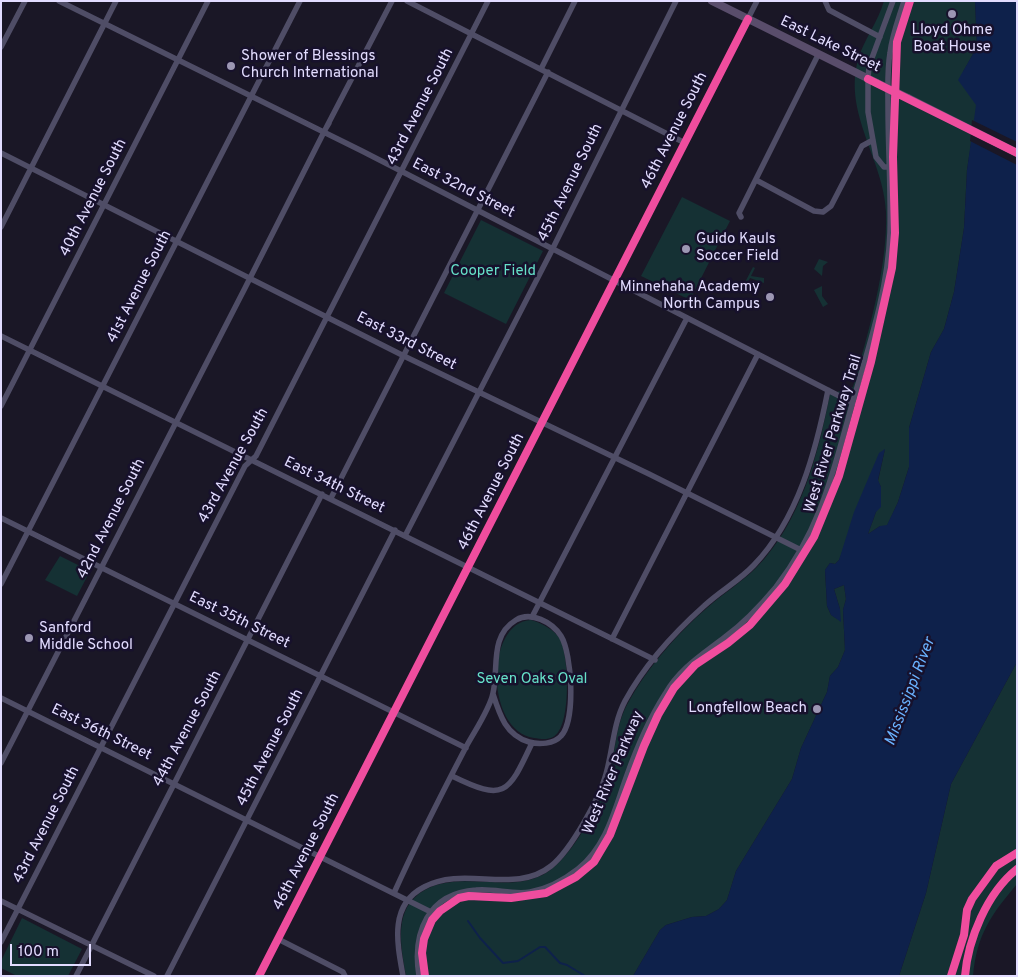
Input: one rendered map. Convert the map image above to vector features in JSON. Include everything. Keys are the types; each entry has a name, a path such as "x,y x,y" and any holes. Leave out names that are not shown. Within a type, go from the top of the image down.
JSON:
{"main road":[{"name":"East Lake Street","path":"712,1 1017,154"}],"street":[{"path":"1,48 25,1"},
{"name":"East 32nd Street","path":"60,1 252,96 326,128 402,172 853,403"},
{"path":"1,227 116,1"},
{"name":"40th Avenue South","path":"1,406 208,1"},
{"name":"41st Avenue South","path":"1,584 300,1"},
{"name":"42nd Avenue South","path":"1,763 392,1"},
{"path":"407,1 685,143"},
{"name":"43rd Avenue South","path":"1,942 246,466 252,460 328,317 488,1"},
{"path":"541,69 575,1"},
{"name":"45th Avenue South","path":"405,536 480,393 676,1"},
{"name":"46th Avenue South","path":"259,976 757,1"},
{"path":"824,1 829,10 880,37"},
{"path":"889,167 884,167 879,163 867,102 869,66 894,1"},
{"name":"West River Parkway","path":"419,976 417,943 423,925 431,912 444,900 467,891 479,889 515,893 538,890 566,878 584,864 607,831 646,729 672,681 690,662 733,631 763,602 801,550 825,500 869,349 885,274 890,235 889,55 904,1"},
{"path":"740,217 739,213 818,55"},
{"path":"331,498 548,72"},
{"path":"756,180 814,210 823,212 831,206 862,146 873,140"},
{"name":"East 33rd Street","path":"1,153 178,241 248,282 328,317 403,356 614,457 801,550"},
{"path":"532,617 687,318"},
{"name":"East 34th Street","path":"1,336 655,660"},
{"path":"612,639 758,354"},
{"path":"403,976 397,932 398,920 407,900 424,886 460,876 521,879 532,877 559,859 582,825 599,793 606,775 617,720 633,688 655,660 705,605 754,566 776,538 796,500 810,463 828,390"},
{"name":"44th Avenue South","path":"76,976 322,494"},
{"name":"East 35th Street","path":"1,518 466,748"},
{"name":"45th Avenue South","path":"167,976 395,530"},
{"path":"532,617 552,627 562,637 568,666 571,699 569,714 562,736 547,743 532,743 518,737 505,726 494,694 495,655 503,635 507,627 516,620 532,617"},
{"path":"394,893 494,694"},
{"name":"East 36th Street","path":"1,698 431,912"},
{"path":"452,776 482,790 500,790 513,781 532,743"},
{"path":"965,976 971,945 980,920 999,890 1017,869"},
{"path":"1,901 154,976"},
{"path":"278,939 343,972 345,976"}],"green space":[{"path":"884,1 975,1 977,47 963,72 977,105 967,170 964,228 954,292 944,329 931,352 909,428 909,467 898,502 887,526 880,526 868,534 876,512 881,487 878,481 885,449 839,560 835,564 830,563 825,570 827,606 831,615 838,619 840,609 834,589 844,585 846,599 843,610 845,650 838,667 830,676 827,692 801,748 792,779 736,871 727,900 719,909 706,916 692,917 666,925 660,930 633,976 406,976 401,940 403,917 407,907 425,890 441,884 457,882 508,883 524,881 540,876 562,859 579,838 600,799 609,776 618,730 624,712 644,677 663,652 696,618 756,568 772,550 796,509 813,464 830,394 853,387 871,323 884,255 886,212 884,193 860,118 855,80 860,53"},
{"name":"Guido Kauls Soccer Field","path":"682,197 730,221 690,300 641,276"},
{"name":"Cooper Field","path":"481,220 543,251 506,324 444,293"},
{"path":"819,259 828,262 823,266 822,276 814,269"},
{"path":"753,267 755,268 751,276 764,278 764,283 750,278 744,291 741,290"},
{"path":"822,286 822,296 828,304 823,307 814,290"},
{"path":"60,556 90,571 77,596 45,580"},
{"name":"Seven Oaks Oval","path":"531,620 547,627 560,639 567,675 566,706 563,720 559,731 553,737 546,739 534,738 518,731 506,717 499,698 497,677 499,656 505,638 516,625"},
{"path":"1017,662 1017,884 987,926 978,948 973,976 899,976 926,893 951,784"},
{"path":"22,918 82,949 68,976 17,976 1,968 1,961"}],"water":[{"name":"Mississippi River","path":"975,1 1017,1 1017,662 951,784 926,893 899,976 633,976 660,930 666,925 692,917 706,916 719,909 727,900 736,871 792,779 801,748 827,692 830,676 838,667 845,650 843,610 846,599 844,585 834,589 840,609 841,622 831,615 827,606 825,570 830,563 835,564 839,560 854,512 879,453 885,449 878,480 881,487 881,507 876,512 868,534 880,526 887,525 898,502 909,467 909,428 931,352 944,329 954,292 964,228 967,170 976,105 958,80 977,47"}],"pier":[{"path":"972,120 1017,142 1017,165 970,141"}],"waterway":[{"path":"468,921 480,938 503,963 518,961 540,947 545,947 560,963 585,976"}],"cycle path":[{"name":"West River Parkway Trail","path":"425,976 422,953 424,939 432,920 440,911 459,898 469,896 511,898 546,893 576,877 594,862 610,835 644,746 658,715 674,688 695,665 728,643 750,625 785,584 814,537 839,476 871,362 892,268 895,233 893,157 897,42 910,1"},
{"path":"259,976 748,19"},
{"path":"868,79 1017,153"},
{"path":"951,976 964,935 967,910 972,899 996,866 1017,853"},
{"path":"965,976 970,947 981,918 997,891 1017,869"}],"place":[{"name":"Lloyd Ohme Boat House","path":"952,14"},
{"name":"Shower of Blessings Church International","path":"231,66"},
{"name":"Guido Kauls Soccer Field","path":"686,249"},
{"name":"Minnehaha Academy North Campus","path":"770,297"},
{"name":"Sanford Middle School","path":"29,638"},
{"name":"Longfellow Beach","path":"817,709"}]}
